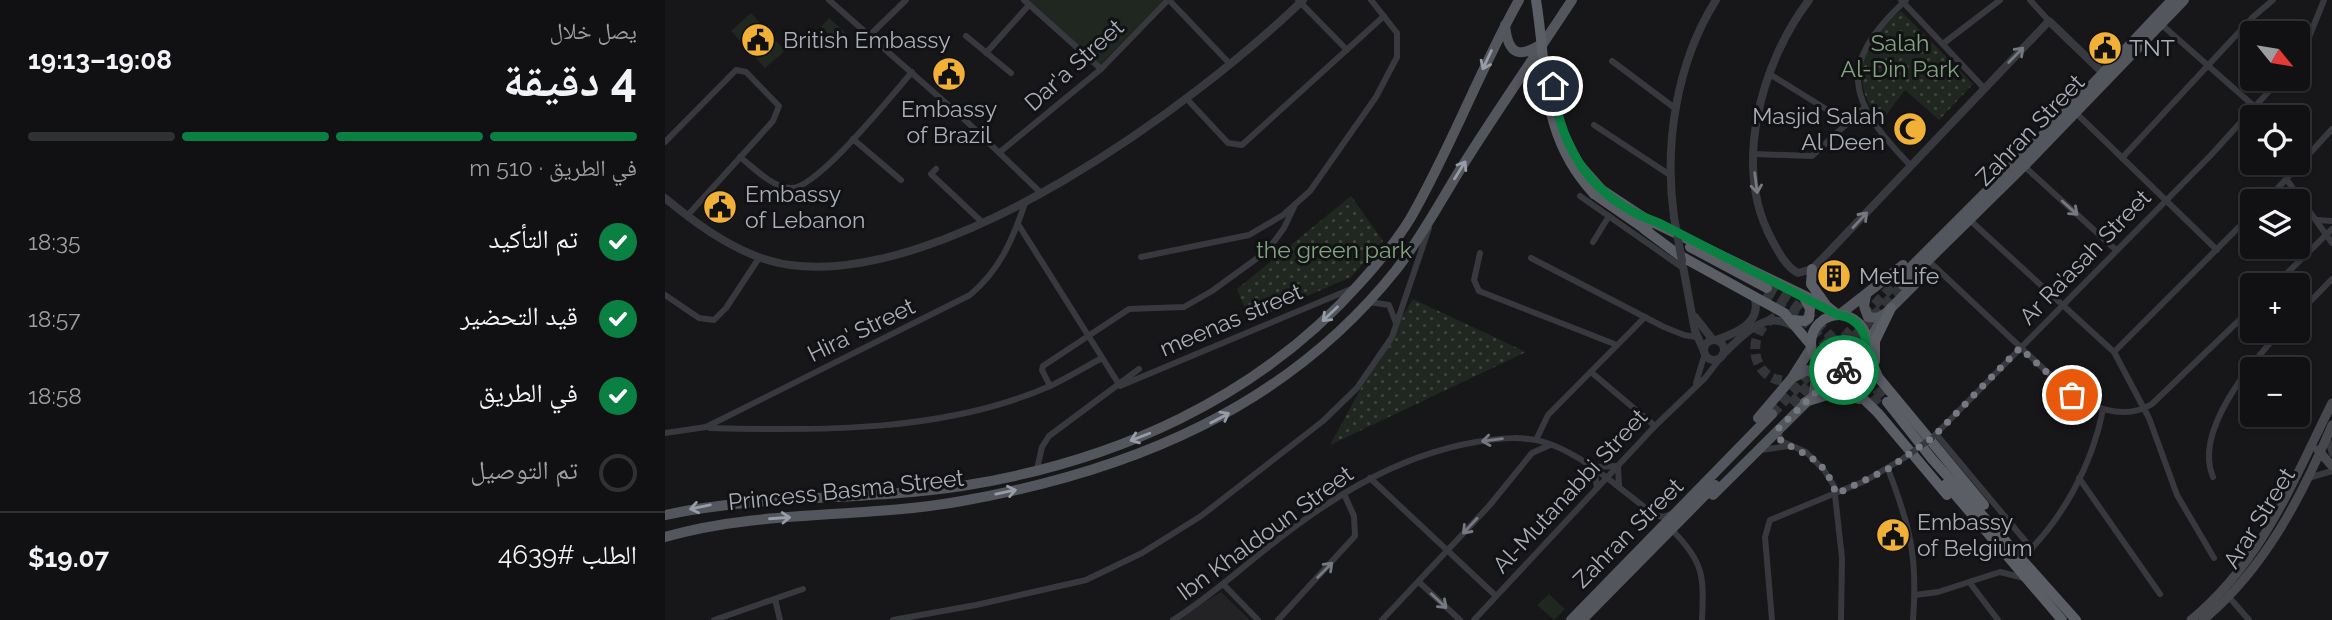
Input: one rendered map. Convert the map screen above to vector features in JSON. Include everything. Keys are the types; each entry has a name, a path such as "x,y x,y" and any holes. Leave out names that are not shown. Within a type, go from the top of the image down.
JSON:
{"highway":[{"path":"1536,0 1548,102 1554,130 1567,160 1598,192 1646,225 1679,255 1762,293 1795,325 1811,346 1820,364 1839,371 1843,379 1863,398 1954,504 1983,534 2000,540"},
{"path":"1542,0 1555,104 1563,136 1598,192"},
{"path":"1646,225 1659,223 1828,307 1839,315 1856,320 1862,327 1866,346 1881,382 1996,519 2005,553 2062,620"},
{"path":"1812,269 1811,285 1828,307"},
{"path":"1795,325 1809,318 1810,309 1803,296"},
{"path":"1881,382 1874,352 1878,333 1889,311"},
{"path":"1811,346 1815,328 1821,321 1839,315"},
{"path":"1839,371 1860,362 1866,346"},
{"path":"1863,398 1857,383 1860,375 1865,372 1881,382"},
{"path":"1809,398 1837,392 1863,398"},
{"path":"1884,404 2000,540 2022,558 2076,620"}],"main road":[{"name":"Princess Basma Street","path":"665,515 719,503 963,485 1037,469 1139,438 1218,401 1287,352 1357,286 1409,219 1518,0"},
{"name":"Zahran Street","path":"2172,0 1901,282 1974,219 2184,0"},
{"name":"Princess Basma Street","path":"665,537 723,523 962,501 1039,484 1132,457 1197,430 1238,408 1303,362 1369,302 1406,258 1570,3"},
{"path":"1505,25 1510,45 1520,53 1531,51 1546,41"},
{"path":"1839,315 1866,295 1962,209 1976,202"},
{"path":"1866,346 1889,311 1974,219"},
{"path":"1866,295 1864,306 1868,317 1877,318 1889,311"},
{"path":"1696,494 1792,378 1811,346"},
{"path":"1792,378 1807,370 1814,372 1818,379 1809,398"},
{"path":"1685,511 1704,504 1758,450 1776,420 1809,398 1839,371"},
{"name":"Arar Street","path":"2191,620 2232,581 2258,547 2332,403"},
{"name":"Zahran Street","path":"1582,620 1672,530 1696,494 1776,420"},
{"name":"Zahran Street","path":"1571,620 1776,420"},
{"name":"Arar Street","path":"2203,620 2229,597 2266,550 2308,478 2332,425"},
{"path":"2313,442 2332,466"}],"street":[{"path":"829,0 1000,152 1041,193"},
{"path":"870,35 905,0"},
{"path":"1169,0 1230,64"},
{"name":"Dar'a Street","path":"1000,152 1101,69 1169,0"},
{"path":"1141,257 1249,235 1294,207 1327,170 1395,64 1398,37 1371,0"},
{"path":"1716,0 1691,50 1676,109 1670,175 1674,217 1696,337 1705,352 1714,360 1763,321 1777,320 1795,325"},
{"path":"1944,43 2000,0"},
{"path":"2030,0 2103,73"},
{"path":"2122,158 2253,17 2273,0"},
{"path":"2310,35 2325,0"},
{"path":"665,198 687,216 759,258 803,266 874,259 983,223 1025,203 1186,98 1230,64 1301,1 1347,50"},
{"path":"1806,1 1771,75 1758,115 1754,154 1758,197 1769,234 1795,271 1812,269 1983,87 2049,21"},
{"path":"1910,165 1882,135 1865,107 1859,81 1861,56 1874,32 1904,1 1983,87"},
{"path":"986,53 1027,2 1101,69"},
{"path":"1186,98 1227,142 1242,145 1384,16"},
{"path":"2162,25 2253,105"},
{"path":"966,36 1011,73"},
{"path":"1612,61 1676,109"},
{"path":"665,142 732,72 743,70 777,102 779,111 687,216"},
{"path":"740,158 776,184 798,188 810,182 853,139 912,72"},
{"path":"1771,75 1847,122"},
{"name":"Ar Ra’asah Street","path":"2257,105 2269,91"},
{"path":"1754,154 1812,156 1865,107"},
{"path":"2076,113 2217,250"},
{"name":"Ar Ra’asah Street","path":"1772,620 1766,525 1773,518 1836,494 1888,469 1934,436 2240,123"},
{"path":"1594,125 1670,175"},
{"path":"2278,189 2332,130"},
{"path":"853,139 901,180"},
{"path":"2024,166 2116,250"},
{"path":"936,169 931,174 983,223"},
{"path":"2287,180 2332,243"},
{"path":"1580,196 1682,265"},
{"name":"Hira' Street","path":"665,433 706,427 970,295 997,267 1025,203"},
{"path":"1050,386 1042,370 1043,366 1129,309 1179,307 1203,296 1264,255 1285,229 1294,207"},
{"path":"893,620 1071,584 1142,554 1201,516 1342,404 1381,355 1396,325 1437,209"},
{"path":"1593,242 1609,216"},
{"path":"1974,219 2114,352 2145,408 2177,495 2214,558"},
{"path":"2317,220 2332,221"},
{"path":"1018,224 1120,386"},
{"path":"2114,352 2240,227"},
{"path":"2287,273 2332,229"},
{"path":"1479,253 1474,280 1479,291 1617,345"},
{"path":"665,295 699,318 714,320 726,308 759,258"},
{"path":"1531,258 1678,333 1696,337"},
{"path":"1933,265 2063,388 2103,410 2145,408 2196,365 2240,320"},
{"path":"2310,302 2332,279"},
{"name":"meenas street","path":"1120,386 1357,286"},
{"path":"1693,388 1706,344 1734,333 1753,319 1762,293"},
{"path":"1369,302 1389,305 1396,325"},
{"path":"1693,315 1714,340 1723,345 1722,355"},
{"path":"1536,440 1544,420 1645,317"},
{"path":"2213,477 2209,452 2232,392 2248,368 2270,343"},
{"name":"Al-Mutanabbi Street","path":"1474,620 1722,355"},
{"path":"706,427 816,427 943,417 988,407 1050,386 1102,358"},
{"path":"1037,469 1049,436 1120,386 1139,369"},
{"path":"1591,372 1655,426"},
{"path":"2022,558 2055,521 2079,478 2103,410"},
{"path":"1776,420 1779,439 1807,452 1831,481 1836,494 1842,558 1841,620"},
{"path":"1934,436 2032,549"},
{"path":"2327,436 2332,454"},
{"name":"Ibn Khaldoun Street","path":"1173,620 1224,585 1284,535 1370,478 1390,467 1458,446 1509,438 1536,440 1594,467 1659,517 1685,511"},
{"path":"1382,620 1448,551 1532,453 1551,445"},
{"path":"1758,450 1790,446"},
{"path":"1597,488 1594,467 1618,466 1619,488"},
{"path":"1888,469 1909,526 1915,595 1913,620"},
{"path":"2308,478 2332,471"},
{"path":"1370,478 1496,596"},
{"path":"2079,478 2160,594"},
{"path":"1278,620 1355,536 1354,516 1344,494"},
{"path":"1672,530 1699,562 1703,581 1702,620"},
{"path":"2000,572 2006,563 2005,553"},
{"path":"1915,595 1969,583 2000,572 2028,580"},
{"path":"1419,582 1460,620"},
{"path":"1969,583 1998,620"},
{"path":"1224,585 1258,620"},
{"path":"713,620 803,589"},
{"path":"2229,597 2249,620"},
{"path":"775,599 780,620"}],"shaded area":[{"path":"1221,592 1250,620 1174,620"}],"green space":[{"path":"1024,0 1164,0 1098,67"},
{"name":"Salah Al-Din Park","path":"1901,11 1973,84 1939,120 1905,90 1880,123 1867,99 1861,75 1866,53 1881,30"},
{"path":"751,13 785,51 765,68 731,31"},
{"path":"829,18 848,35 840,45 821,27"},
{"name":"the green park","path":"1351,196 1383,241 1351,277 1250,321 1237,289"},
{"path":"1413,299 1526,352 1330,445 1392,332"},
{"path":"1549,594 1565,609 1554,620 1537,605"}],"tunnel":[{"path":"1772,414 1900,278"},
{"path":"1791,404 1903,285"},
{"path":"1767,288 1819,325 1887,402"},
{"path":"1763,295 1808,324 1881,407"},
{"path":"1790,314 1774,318 1763,327 1757,338 1755,352 1759,364 1767,374 1779,380 1797,380"}],"way so far":[{"path":"1844,370 1838,371 1778,429 1778,438 1781,441 1807,452 1817,462 1831,481 1836,494 1888,469 1932,438 2020,348 2072,395"}],"place":[{"name":"British Embassy","path":"758,40"},
{"name":"TNT","path":"2105,48"},
{"name":"Embassy of Brazil","path":"949,74"},
{"name":"Masjid Salah Al Deen","path":"1910,129"},
{"name":"Embassy of Lebanon","path":"720,207"},
{"name":"MetLife","path":"1834,276"},
{"name":"Embassy of Belgium","path":"1893,535"}],"route":[{"path":"1553,86 1563,136 1578,163 1607,194 1648,220 1659,223 1831,309 1838,315 1856,320 1865,335 1866,348 1860,362 1844,370"}]}
